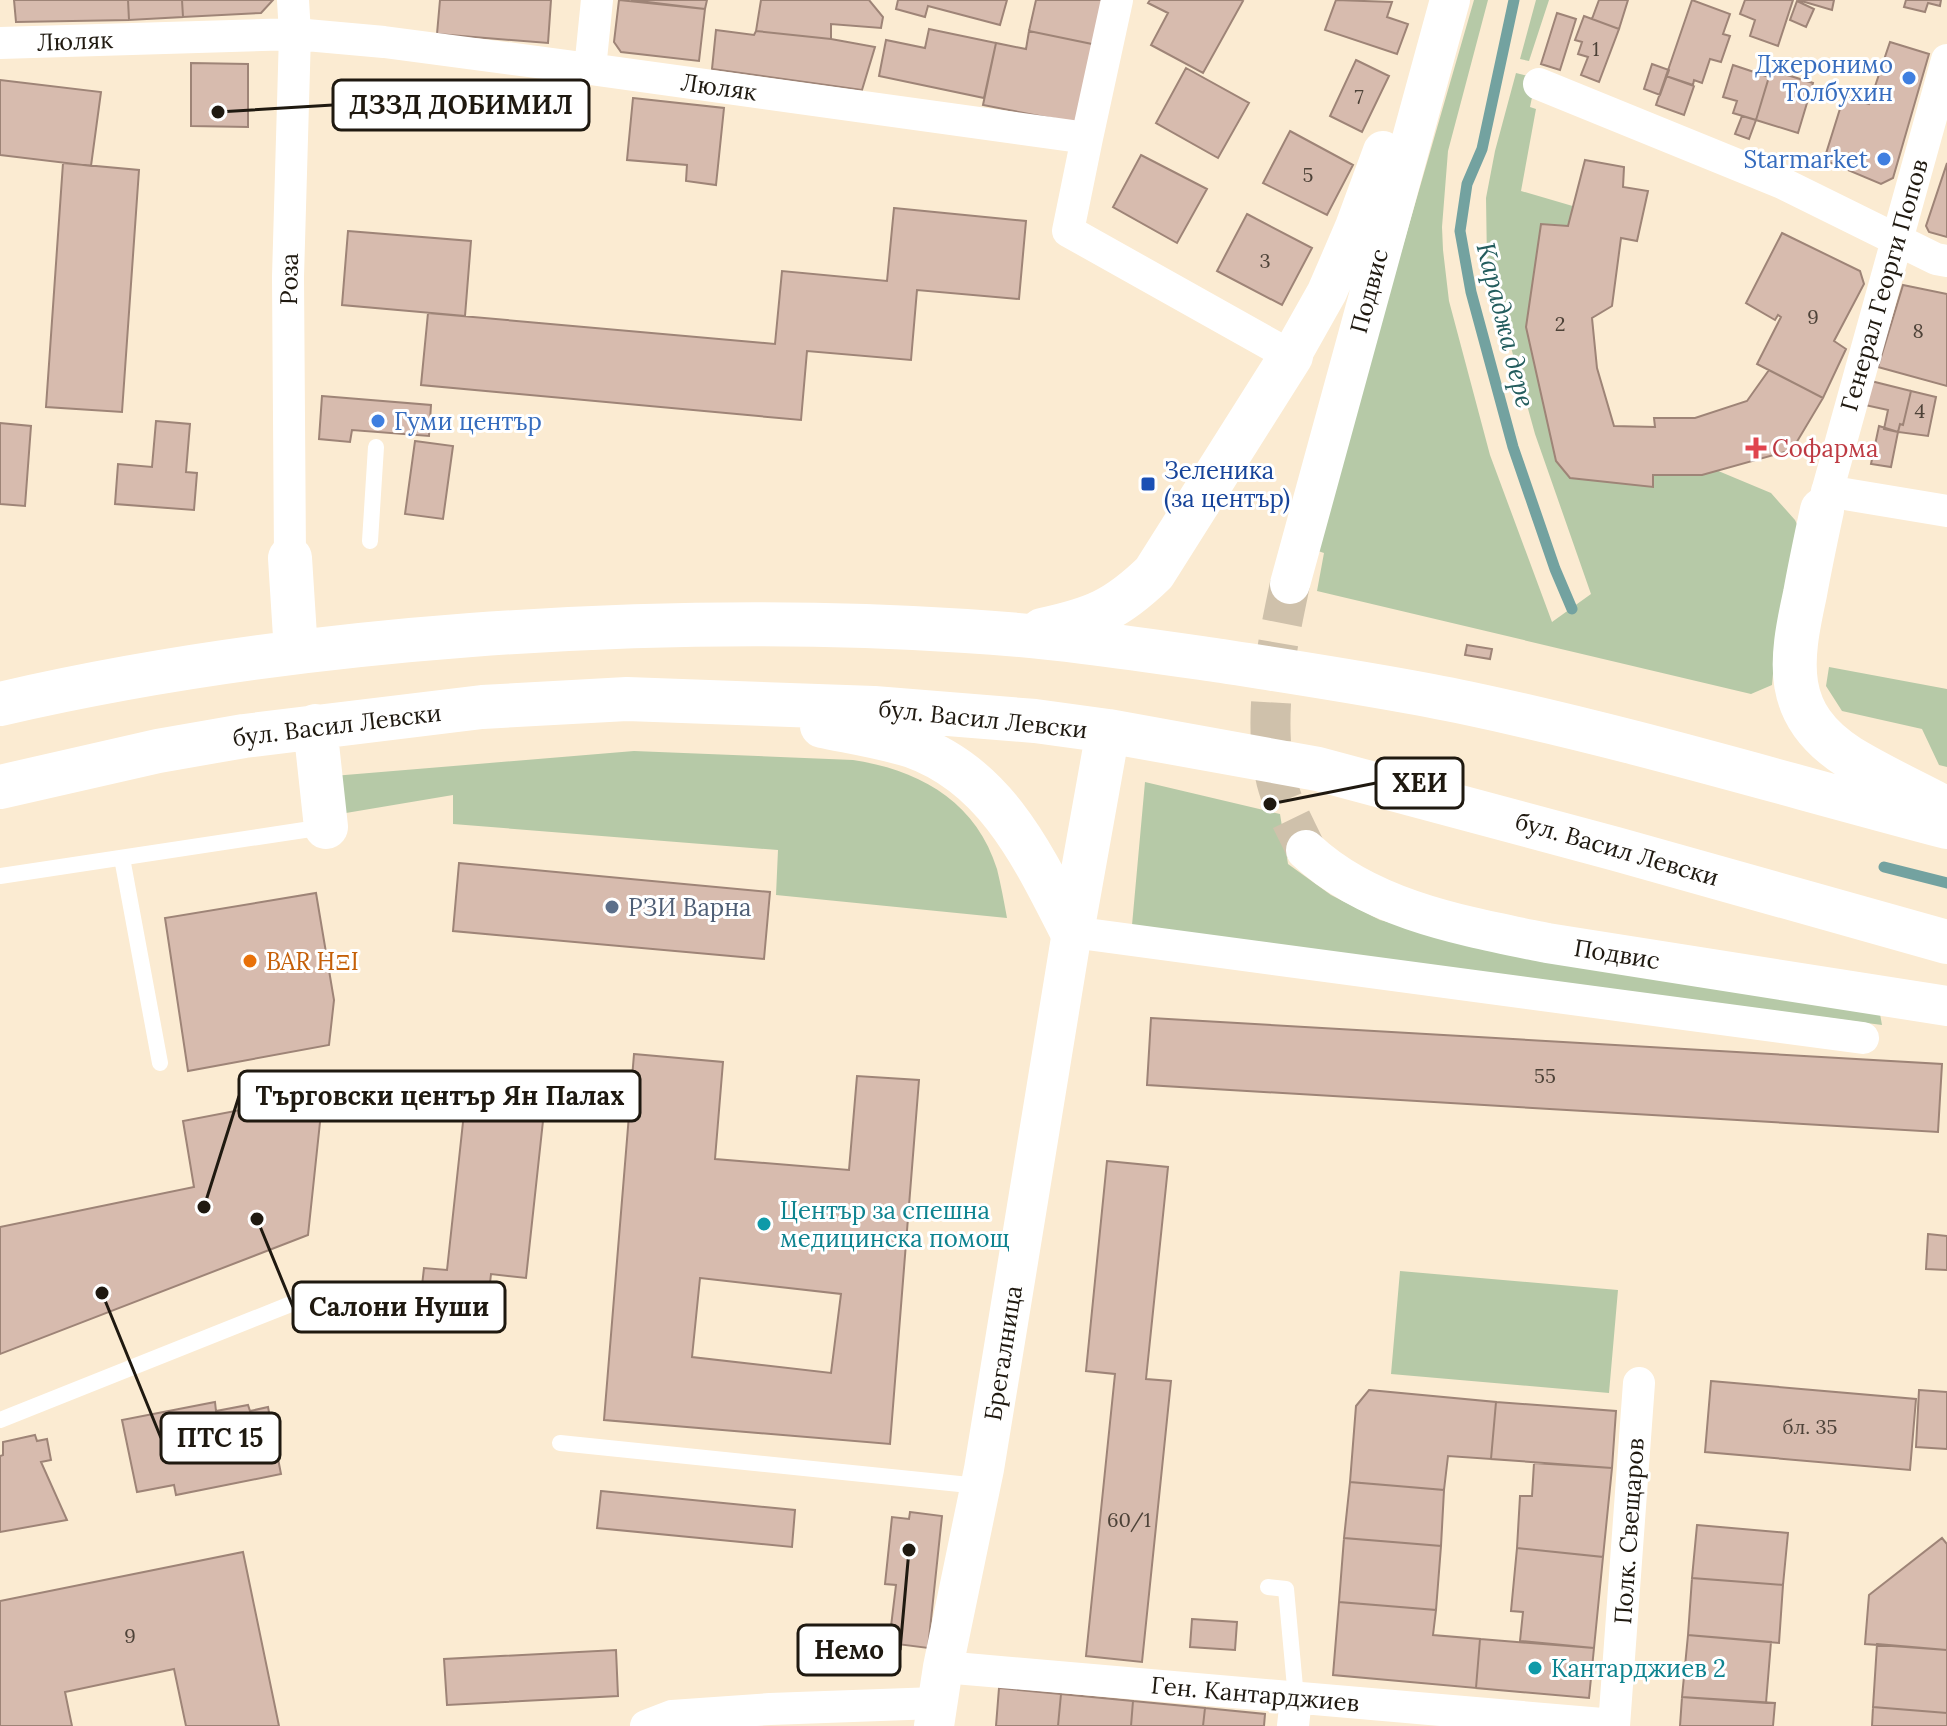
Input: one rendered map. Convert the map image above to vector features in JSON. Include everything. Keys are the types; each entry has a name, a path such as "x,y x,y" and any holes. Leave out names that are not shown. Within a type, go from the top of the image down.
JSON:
{"highway":[{"path":"1017,635 1084,621 1130,597 1154,573 1291,356"},
{"path":"1825,500 1795,640 1793,675 1798,695 1808,715 1826,738 1848,756 1947,809"},
{"path":"290,558 296,652"},
{"path":"0,703 296,652 510,632 676,624 867,626 1017,635 1301,673 1469,703 1947,827"},
{"path":"711,700 913,747 970,777 1011,822 1031,853 1072,932"},
{"name":"бул. Васил Левски","path":"0,787 158,751 315,726 551,702 711,700 890,709 1035,721 1108,731 1318,769 1947,942"},
{"path":"315,726 326,827"},
{"path":"1072,932 1108,731"}],"street":[{"name":"Роза","path":"290,558 288,277 295,34 293,0"},
{"path":"590,69 597,0"},
{"path":"1117,0 1068,231 1291,356"},
{"name":"Подвис","path":"1291,356 1327,292 1355,227 1436,0"},
{"name":"Подвис","path":"1290,584 1450,0"},
{"name":"Люляк","path":"0,43 295,34 384,42 590,69 1087,138"},
{"name":"Генерал Георги Попов","path":"1825,500 1947,60"},
{"path":"1539,84 1697,147 1897,238 1936,259 1947,261"},
{"path":"1825,500 1947,511"},
{"name":"Подвис","path":"1306,850 1325,868 1362,890 1440,919 1486,931 1947,1006"},
{"path":"1072,932 1863,1038"},
{"name":"Брегалница","path":"938,1699 980,1486 1072,932"},
{"name":"Полк. Свещаров","path":"1614,1726 1639,1383"},
{"name":"Ген. Кантарджиев","path":"646,1726 672,1716 938,1699 1614,1726"}],"lane":[{"path":"370,541 376,447"},
{"path":"0,876 326,827"},
{"path":"122,858 160,1063"},
{"path":"0,1420 296,1302"},
{"path":"560,1443 980,1486"},
{"path":"1268,1587 1286,1589 1294,1712"}],"green space":[{"path":"1474,0 1488,0 1448,151 1442,227 1449,301 1490,455 1552,622 1591,594 1535,434 1487,261 1486,198 1516,73 1536,78 1530,107 1536,109 1521,191 1576,207 1575,328 1610,455 1704,465 1771,493 1795,520 1802,535 1775,651 1772,685 1751,694 1317,591 1324,553 1315,550"},
{"path":"1536,0 1549,0 1529,61 1520,59"},
{"path":"1829,667 1947,689 1947,767 1939,765 1922,729 1842,711 1826,686"},
{"path":"634,751 853,760 922,781 960,807 975,825 997,869 1007,918 776,895 778,850 453,824 453,795 340,814 333,776"},
{"path":"1145,782 1280,814 1288,864 1331,895 1380,920 1460,941 1880,1014 1882,1025 1132,925"},
{"path":"1400,1271 1618,1290 1609,1393 1391,1374"}],"building":[{"path":"14,0 128,0 129,20 16,22"},
{"path":"128,0 182,0 183,17 129,20"},
{"path":"182,0 273,0 261,13 183,17"},
{"path":"440,0 551,0 548,43 437,34"},
{"path":"619,0 705,9 699,61 621,52 614,42"},
{"path":"631,0 707,0 705,9"},
{"path":"761,0 869,0 883,17 881,28 831,24 831,39 756,31"},
{"path":"898,0 1007,0 1000,25 928,6 925,17 896,9"},
{"path":"1036,0 1106,0 1097,45 1029,31"},
{"path":"1150,0 1243,1 1203,73 1151,45 1168,13 1148,3"},
{"path":"1336,0 1392,2 1387,17 1408,24 1397,54 1325,30"},
{"path":"1599,0 1628,0 1619,29 1592,19"},
{"path":"1692,0 1730,14 1723,34 1730,36 1721,62 1710,59 1702,83 1694,80 1693,85 1666,76"},
{"path":"1745,0 1793,0 1778,46 1750,36 1755,20 1740,14"},
{"path":"1798,0 1834,0 1832,10"},
{"path":"1906,0 1941,0 1940,6 1928,3 1925,12 1904,7"},
{"path":"1797,1 1814,9 1806,27 1790,20"},
{"path":"1557,13 1576,19 1560,70 1541,64"},
{"path":"1584,16 1619,29 1599,82 1581,75 1588,57 1578,54 1582,42 1575,40"},
{"path":"929,29 996,43 984,98 879,76 886,40 925,48"},
{"path":"716,30 831,39 875,47 862,90 712,69"},
{"path":"1029,31 1097,45 1081,124 983,105 996,43 1026,49"},
{"path":"1890,42 1929,54 1893,178 1881,184 1824,160 1844,96 1869,104"},
{"path":"1356,60 1389,76 1362,132 1330,116"},
{"path":"191,63 248,64 248,127 191,126"},
{"path":"1652,64 1669,70 1660,95 1644,89"},
{"path":"1733,65 1769,77 1756,120 1733,113 1737,101 1723,97"},
{"path":"1186,68 1249,103 1218,158 1156,123"},
{"path":"1771,70 1813,83 1798,133 1756,120"},
{"path":"1666,76 1694,86 1684,115 1656,105"},
{"path":"0,80 101,92 91,166 0,155"},
{"path":"633,98 724,108 716,185 686,181 687,165 627,160"},
{"path":"1742,116 1756,120 1749,139 1735,134"},
{"path":"1290,131 1353,165 1327,215 1263,183"},
{"path":"1141,155 1207,189 1177,243 1113,207"},
{"path":"1585,160 1624,167 1623,187 1648,191 1637,241 1621,238 1612,306 1592,318 1597,368 1614,426 1655,427 1654,418 1695,418 1747,401 1769,370 1823,398 1792,450 1702,475 1653,475 1653,487 1570,478 1556,461 1526,327 1541,224 1568,226"},
{"path":"63,163 139,170 122,412 46,407"},
{"path":"1947,163 1947,237 1929,232 1926,226"},
{"path":"894,208 1026,221 1019,299 917,290 911,360 807,351 801,420 421,385 428,313 775,344 782,271 887,281"},
{"path":"1247,214 1312,248 1282,305 1217,271"},
{"path":"348,231 471,241 465,316 342,305"},
{"path":"1782,233 1860,271 1864,284 1834,341 1846,349 1823,398 1757,364 1781,317 1778,315 1775,320 1746,303"},
{"path":"1903,285 1947,294 1947,386 1878,367"},
{"path":"1871,381 1911,391 1903,425 1900,424 1898,432 1884,429 1888,410 1865,405"},
{"path":"1911,391 1936,397 1928,436 1898,432 1900,424 1903,425"},
{"path":"322,396 431,405 429,436 352,430 350,442 319,439"},
{"path":"156,421 190,424 186,472 197,473 194,510 115,504 118,464 152,467"},
{"path":"0,423 31,426 25,506 0,504"},
{"path":"1879,426 1898,432 1891,467 1871,464"},
{"path":"415,441 453,446 443,519 405,514"},
{"path":"1467,645 1492,649 1490,659 1465,655"},
{"name":"РЗИ Варна","path":"459,863 770,892 764,959 453,931"},
{"path":"316,893 334,1000 329,1045 188,1071 165,918"},
{"path":"1151,1018 1942,1064 1938,1132 1147,1085"},
{"name":"Център за спешна медицинска помощ","path":"634,1054 723,1062 715,1159 849,1170 857,1076 919,1080 890,1444 604,1420","holes":["700,1278 841,1294 831,1373 692,1357"]},
{"path":"468,1076 547,1084 526,1278 491,1274 485,1328 418,1321 424,1268 447,1270"},
{"path":"323,1094 308,1235 0,1354 0,1227 194,1187 183,1121"},
{"path":"1107,1161 1168,1167 1146,1379 1171,1381 1142,1662 1086,1656 1115,1374 1086,1371"},
{"path":"1928,1234 1947,1236 1947,1270 1926,1269"},
{"path":"1711,1381 1916,1399 1910,1470 1705,1452"},
{"path":"1369,1390 1496,1402 1491,1459 1448,1456 1444,1490 1350,1482 1356,1406"},
{"path":"1919,1390 1947,1392 1947,1449 1916,1447"},
{"path":"215,1402 216,1411 248,1405 250,1411 268,1407 281,1474 176,1495 174,1485 137,1492 122,1420"},
{"path":"1496,1402 1616,1411 1612,1468 1491,1459"},
{"path":"35,1435 37,1441 47,1439 51,1460 41,1462 67,1520 0,1532 0,1456 3,1455 3,1442"},
{"path":"1534,1463 1612,1468 1603,1557 1517,1548 1520,1496 1532,1496"},
{"path":"1350,1482 1444,1490 1441,1546 1344,1538"},
{"path":"601,1491 795,1510 792,1547 597,1528"},
{"path":"910,1512 942,1516 928,1648 889,1643 896,1585 885,1584 892,1517 909,1519"},
{"path":"1697,1525 1788,1533 1783,1585 1692,1578"},
{"path":"1344,1538 1441,1546 1436,1610 1339,1602"},
{"path":"1942,1538 1947,1544 1947,1650 1865,1644 1869,1595"},
{"path":"1517,1548 1603,1557 1594,1648 1520,1641 1523,1612 1511,1611"},
{"path":"243,1552 279,1726 186,1726 174,1669 65,1692 72,1726 0,1726 0,1601"},
{"path":"1692,1578 1783,1585 1779,1643 1688,1635"},
{"path":"1339,1602 1436,1610 1433,1635 1480,1639 1476,1688 1333,1675"},
{"path":"1192,1619 1237,1622 1235,1650 1190,1647"},
{"path":"1688,1635 1771,1642 1766,1703 1682,1697"},
{"name":"Кантарджиев 2","path":"1480,1639 1594,1648 1589,1698 1476,1688"},
{"path":"1877,1644 1947,1650 1947,1713 1873,1707"},
{"path":"616,1650 618,1696 447,1705 444,1659"},
{"path":"999,1688 1061,1694 1058,1726 996,1726"},
{"path":"1061,1694 1133,1701 1131,1726 1058,1726"},
{"path":"1682,1697 1775,1703 1773,1726 1680,1726"},
{"path":"1133,1701 1205,1708 1203,1726 1131,1726"},
{"path":"1873,1707 1947,1713 1947,1726 1872,1726"},
{"path":"1205,1708 1265,1714 1264,1726 1203,1726"}],"waterway":[{"name":"Караджа дере","path":"1514,0 1482,149 1467,184 1460,231 1471,292 1513,447 1572,609"},
{"name":"Караджа дере","path":"1884,867 1947,883"}],"tunnel":[{"path":"1290,584 1273,679 1270,727 1280,794 1306,850"}],"place":[{"name":"Джеронимо Толбухин","path":"1909,78"},
{"name":"ДЗЗД ДОБИМИЛ","path":"218,112"},
{"name":"Starmarket","path":"1884,159"},
{"name":"Гуми център","path":"378,421"},
{"name":"Софарма","path":"1756,448"},
{"name":"Зеленика (за център)","path":"1148,484"},
{"name":"ХЕИ","path":"1270,804"},
{"name":"РЗИ Варна","path":"612,907"},
{"name":"BAR HΞI","path":"250,961"},
{"name":"Търговски център Ян Палах","path":"204,1207"},
{"name":"Салони Нуши","path":"257,1219"},
{"name":"Център за спешна медицинска помощ","path":"764,1224"},
{"name":"ПТС 15","path":"102,1293"},
{"name":"Немо","path":"909,1550"},
{"name":"Кантарджиев 2","path":"1535,1668"}]}
